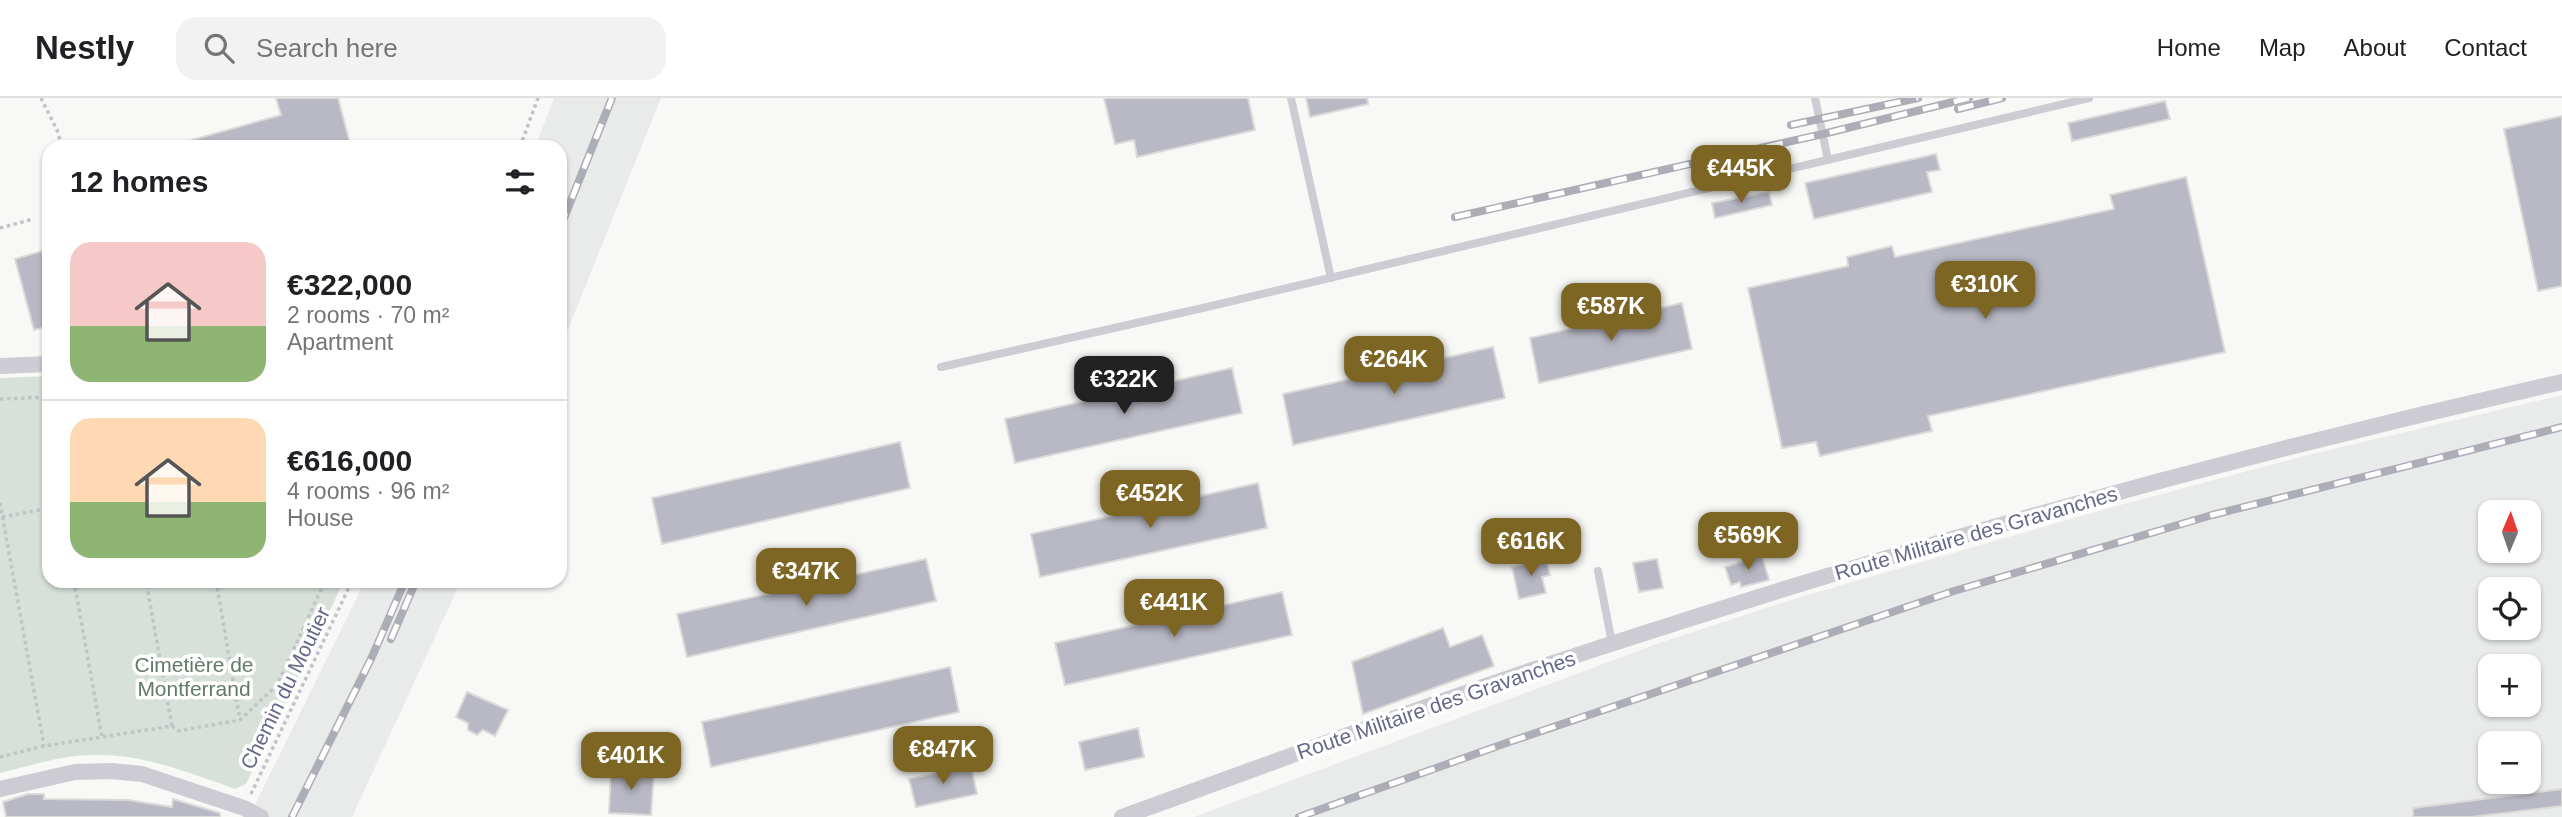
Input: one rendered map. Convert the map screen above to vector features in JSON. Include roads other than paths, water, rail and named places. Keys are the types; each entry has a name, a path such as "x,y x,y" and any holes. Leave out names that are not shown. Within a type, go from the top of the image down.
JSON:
{"street":[{"path":"0,366 42,364"},
{"name":"Route Militaire des Gravanches","path":"1122,817 1612,643 1980,529 2231,461 2562,382"},
{"path":"0,789 59,775 111,771 142,774 244,808 261,817"}],"lane":[{"path":"1291,98 1331,278"},
{"path":"1815,98 1828,160"},
{"path":"941,367 1331,278 2089,98"},
{"path":"1598,571 1612,643"}],"railway":[{"path":"567,210 612,98"},
{"path":"1791,125 1918,98"},
{"path":"1455,217 1823,134 1969,98"},
{"path":"1958,109 2002,98"},
{"path":"1299,817 1509,742 1954,591 2212,515 2562,427"},
{"path":"292,817 371,659 402,588"},
{"path":"391,639 413,588"}],"park label":[{"name":"Cimetière de Montferrand","path":"194,676"}]}
